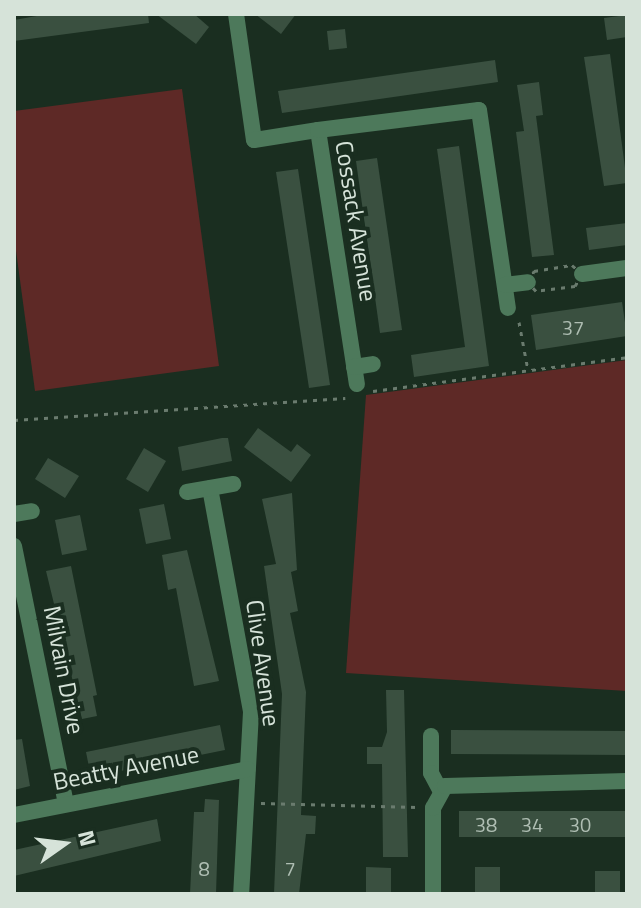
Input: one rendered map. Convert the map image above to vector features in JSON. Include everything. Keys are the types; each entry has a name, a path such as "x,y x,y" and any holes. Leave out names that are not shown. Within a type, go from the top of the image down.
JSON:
{"street":[{"name":"Cossack Avenue","path":"236,14 254,140 318,130 358,389"},
{"path":"318,130 479,110 508,308"},
{"path":"582,274 627,268"},
{"path":"505,285 528,282"},
{"path":"354,367 373,364"},
{"path":"187,492 233,484"},
{"name":"Clive Avenue","path":"210,488 251,712 241,894"},
{"path":"14,514 32,511"},
{"name":"Milvain Drive","path":"14,546 66,804"},
{"path":"431,736 431,773 440,790"},
{"name":"Beatty Avenue","path":"14,815 248,769"},
{"path":"433,894 433,808 440,790 459,781 627,781"}],"path":[{"path":"572,265 582,274 575,286 536,291 528,282 534,271 572,265"},
{"path":"508,308 518,314 528,372"},
{"path":"14,420 528,372 627,357"},
{"path":"245,802 433,808"}],"shaded area":[{"path":"182,89 219,366 35,391 14,236 14,111"},
{"path":"627,360 627,691 346,673 366,395"}],"building":[{"path":"48,14 148,14 149,23 14,41 14,20"},
{"path":"156,14 194,14 209,27 196,44"},
{"path":"255,14 296,14 281,34"},
{"path":"627,15 627,37 607,40 604,18"},
{"path":"345,29 347,48 329,50 327,31"},
{"path":"610,54 627,183 604,186 584,57"},
{"path":"495,60 498,82 282,113 278,91"},
{"path":"539,82 543,115 536,116 554,255 532,257 516,132 524,131 517,85"},
{"path":"459,146 489,366 414,377 411,355 465,347 437,149"},
{"path":"377,158 402,330 380,333 356,161"},
{"path":"298,169 330,385 309,388 276,172"},
{"path":"627,223 627,245 589,250 586,228"},
{"path":"622,302 627,336 536,350 531,315"},
{"path":"258,428 291,452 297,444 311,455 291,482 244,447"},
{"path":"228,438 232,461 182,471 178,447"},
{"path":"144,448 166,461 148,492 126,479"},
{"path":"48,458 79,476 65,498 35,479"},
{"path":"292,493 297,570 291,572 298,611 290,613 306,692 301,815 316,816 315,834 306,834 299,894 274,894 282,694 264,566 276,564 262,499"},
{"path":"164,504 171,539 146,544 139,509"},
{"path":"80,515 87,550 62,555 55,520"},
{"path":"187,550 219,681 194,686 176,588 168,590 162,555"},
{"path":"71,566 97,695 93,696 97,716 82,719 46,571"},
{"path":"386,690 404,690 408,857 383,857 382,764 367,764 367,747 382,747 387,732"},
{"path":"220,725 225,750 91,777 86,752"},
{"path":"451,730 627,731 627,755 451,754"},
{"path":"22,739 30,786 14,790 14,740"},
{"path":"205,799 219,800 216,894 190,894 194,812 204,812"},
{"path":"459,811 627,811 627,837 459,837"},
{"path":"157,819 161,841 14,876 14,850"},
{"path":"366,867 391,868 391,894 366,894"},
{"path":"475,867 500,867 500,894 475,894"},
{"path":"595,871 620,871 620,894 595,894"}]}
